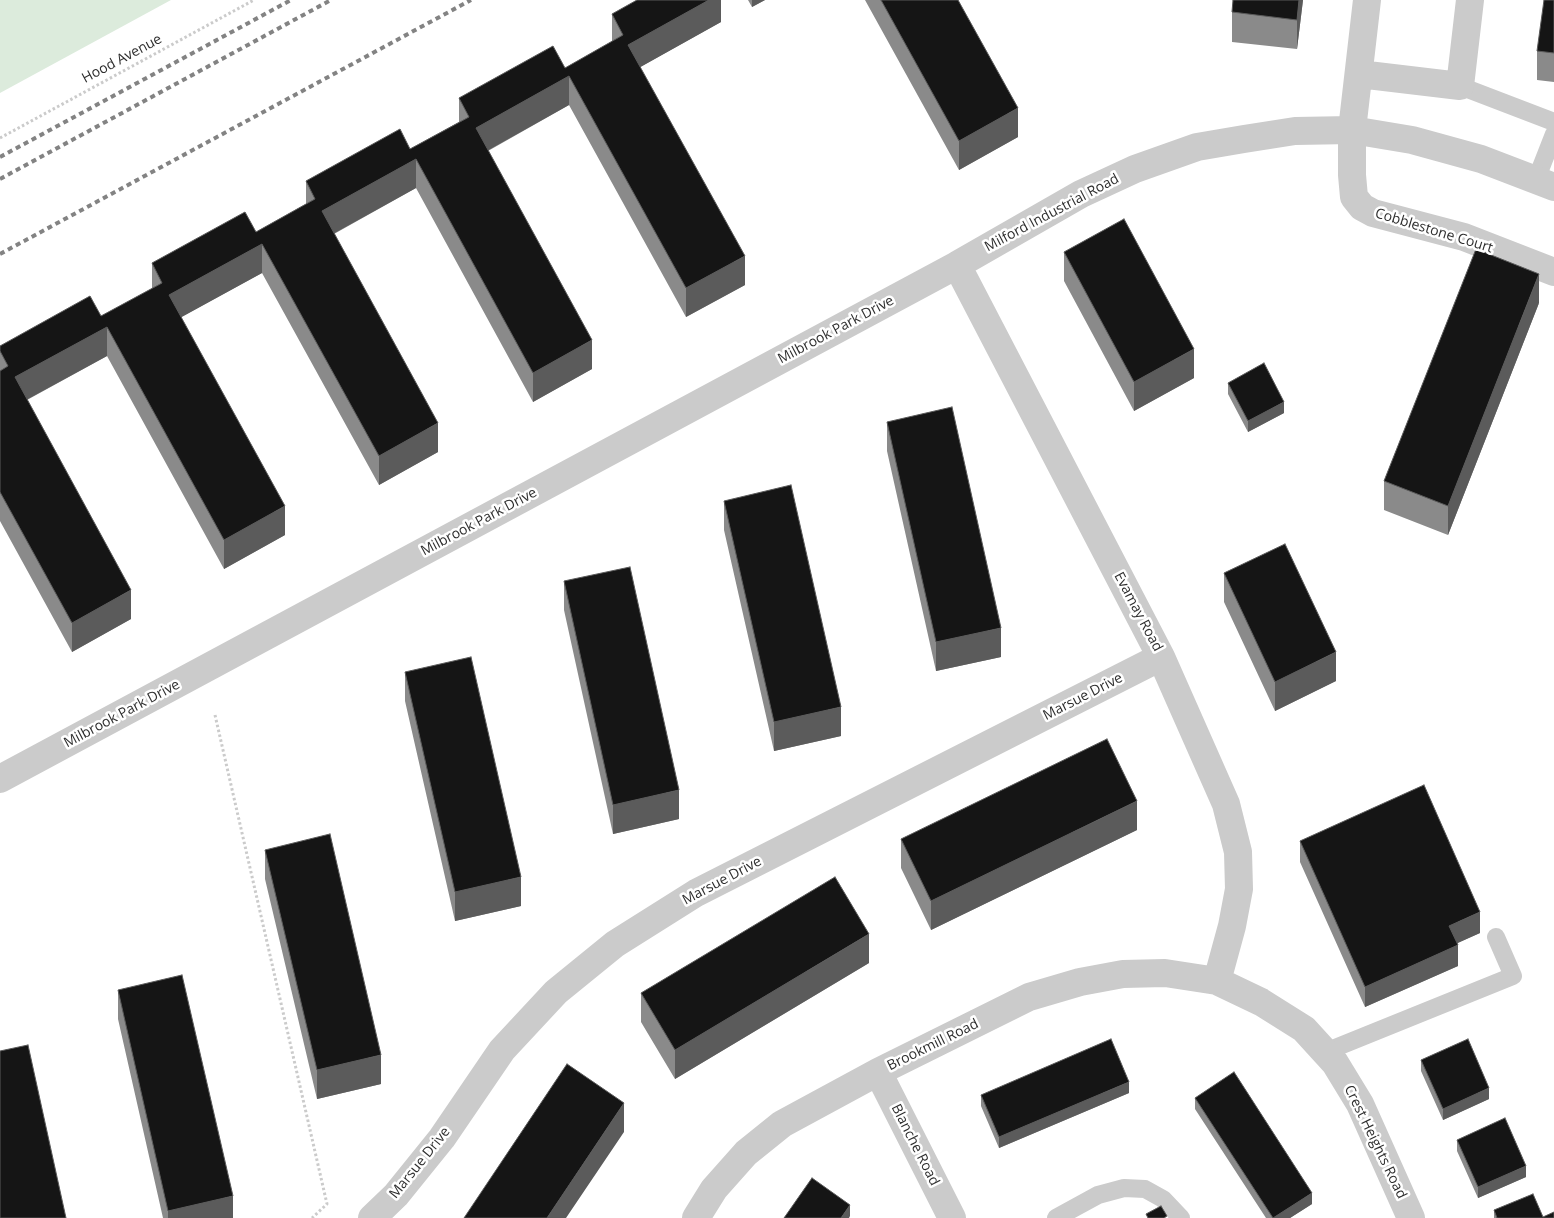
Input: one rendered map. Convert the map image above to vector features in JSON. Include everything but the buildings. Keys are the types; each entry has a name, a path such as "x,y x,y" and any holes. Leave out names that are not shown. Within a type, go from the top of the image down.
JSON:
{"street":[{"name":"Cobblestone Court","path":"1367,0 1352,130 1354,197 1362,208 1374,214 1464,237 1554,272"},
{"path":"1359,74 1460,86 1470,0"},
{"name":"Milford Industrial Road","path":"957,265 1081,194 1135,169 1197,148 1295,131 1352,130 1412,140 1481,159 1545,184"},
{"name":"Evamay Road","path":"957,265 1161,657 1226,804 1238,852 1239,889 1232,926 1217,981"},
{"name":"Milbrook Park Drive","path":"0,779 957,265"},
{"name":"Marsue Drive","path":"372,1218 396,1195 442,1138 502,1050 556,992 616,944 696,893 1161,657"},
{"name":"Brookmill Road","path":"696,1218 714,1189 746,1153 782,1124 878,1072 1029,998 1080,982 1123,974 1165,973 1217,981"},
{"name":"Crest Heights Road","path":"1217,981 1261,1002 1304,1029 1335,1063 1360,1104 1411,1218"},
{"name":"Blanche Road","path":"878,1072 952,1218"}],"lane":[{"path":"1460,86 1554,122"},
{"path":"1545,184 1554,134"},
{"path":"1325,1052 1513,976 1496,937"},
{"path":"1056,1218 1098,1194 1124,1188 1145,1189 1163,1199 1180,1218"}],"path":[{"name":"Hood Avenue","path":"0,138 254,0"},
{"path":"215,714 327,1204 312,1218"}],"green space":[{"path":"0,0 171,0 0,93"}],"railway":[{"path":"0,157 291,0"},
{"path":"0,179 331,0"},
{"path":"0,254 471,0"}]}
